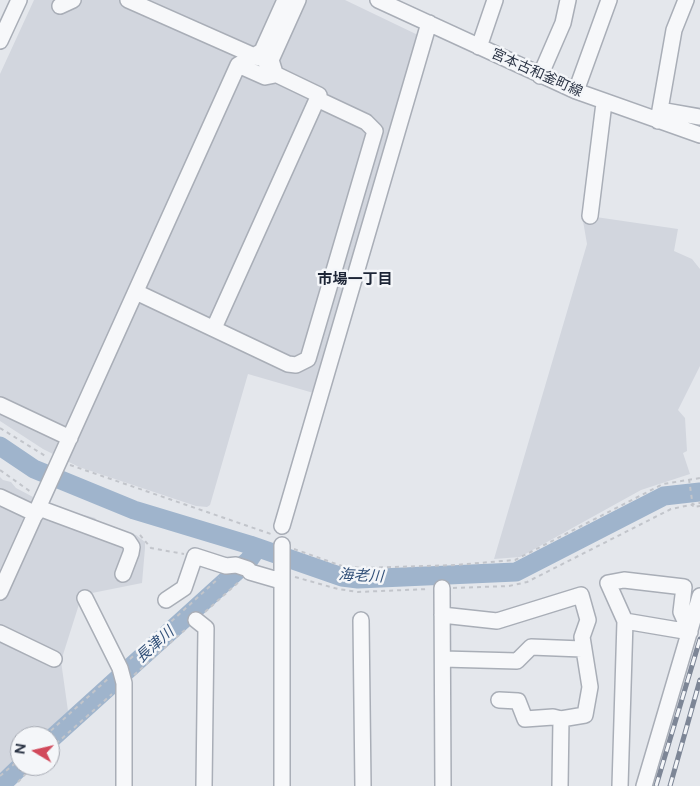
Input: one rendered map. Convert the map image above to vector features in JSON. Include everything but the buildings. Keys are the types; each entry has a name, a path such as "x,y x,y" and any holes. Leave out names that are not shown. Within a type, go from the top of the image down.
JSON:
{"street":[{"path":"0,41 19,0"},
{"path":"128,0 260,61 319,95 214,328"},
{"path":"260,61 284,0"},
{"path":"0,592 136,292 260,61 298,0"},
{"name":"宮本古和釜町線","path":"378,0 576,92 604,103 659,116 700,135"},
{"path":"479,47 495,0"},
{"path":"540,76 563,23 568,0"},
{"path":"576,92 609,0"},
{"path":"686,0 674,30 659,116 700,117"},
{"path":"282,786 281,576 279,535 429,23"},
{"path":"136,292 288,364 304,363 311,352 375,131 366,122 317,99"},
{"path":"590,216 604,103"},
{"path":"0,405 70,438"},
{"path":"0,497 128,541 132,547 123,574"},
{"path":"166,600 184,588 194,556 226,566 281,576"},
{"path":"620,786 624,621 608,583 624,580 684,587 681,612 691,628"},
{"path":"442,588 443,786"},
{"path":"442,615 497,621 581,595 588,620 582,637 582,649 590,687 585,715 561,720 553,717 525,719 518,701 499,700"},
{"path":"644,786 700,596"},
{"path":"85,598 122,675 124,786"},
{"path":"196,620 206,628 204,786"},
{"path":"361,620 363,786"},
{"path":"624,621 691,628"},
{"path":"0,633 54,659"},
{"path":"442,659 517,661 531,647 582,649"},
{"path":"560,786 561,720"}],"path":[{"path":"0,428 59,464 279,535 342,566 361,568 455,565 514,560 663,484 700,478"},
{"path":"689,479 692,503"},
{"path":"281,576 294,576 338,589 358,592 509,586 527,582 671,509 692,503 700,505"},
{"path":"58,726 196,620 242,568"},
{"path":"60,739 122,675 242,568"},
{"path":"0,776 10,768"},
{"path":"18,782 24,776"}],"shaded area":[{"path":"34,0 345,0 420,36 317,394 248,374 210,505 207,507 196,506 79,467 43,449 0,421 0,74"},
{"path":"582,215 678,229 674,251 692,259 700,269 700,366 678,410 685,418 687,451 683,453 690,474 641,490 520,557 494,559 587,244"},
{"path":"0,477 11,482 16,488 52,507 95,518 102,527 136,535 145,542 145,548 142,583 87,594 81,598 61,661 68,711 52,726 10,726 10,764 0,774"}],"waterway":[{"name":"海老川","path":"0,446 34,469 134,510 250,545 342,577 358,579 516,572 664,496 700,492"},
{"name":"長津川","path":"60,731 249,560 257,548"},
{"name":"長津川","path":"0,786 10,776"}],"railway":[{"path":"656,786 700,639"},
{"path":"670,786 700,680"}],"district":[{"name":"市場一丁目","path":"355,280"}]}
